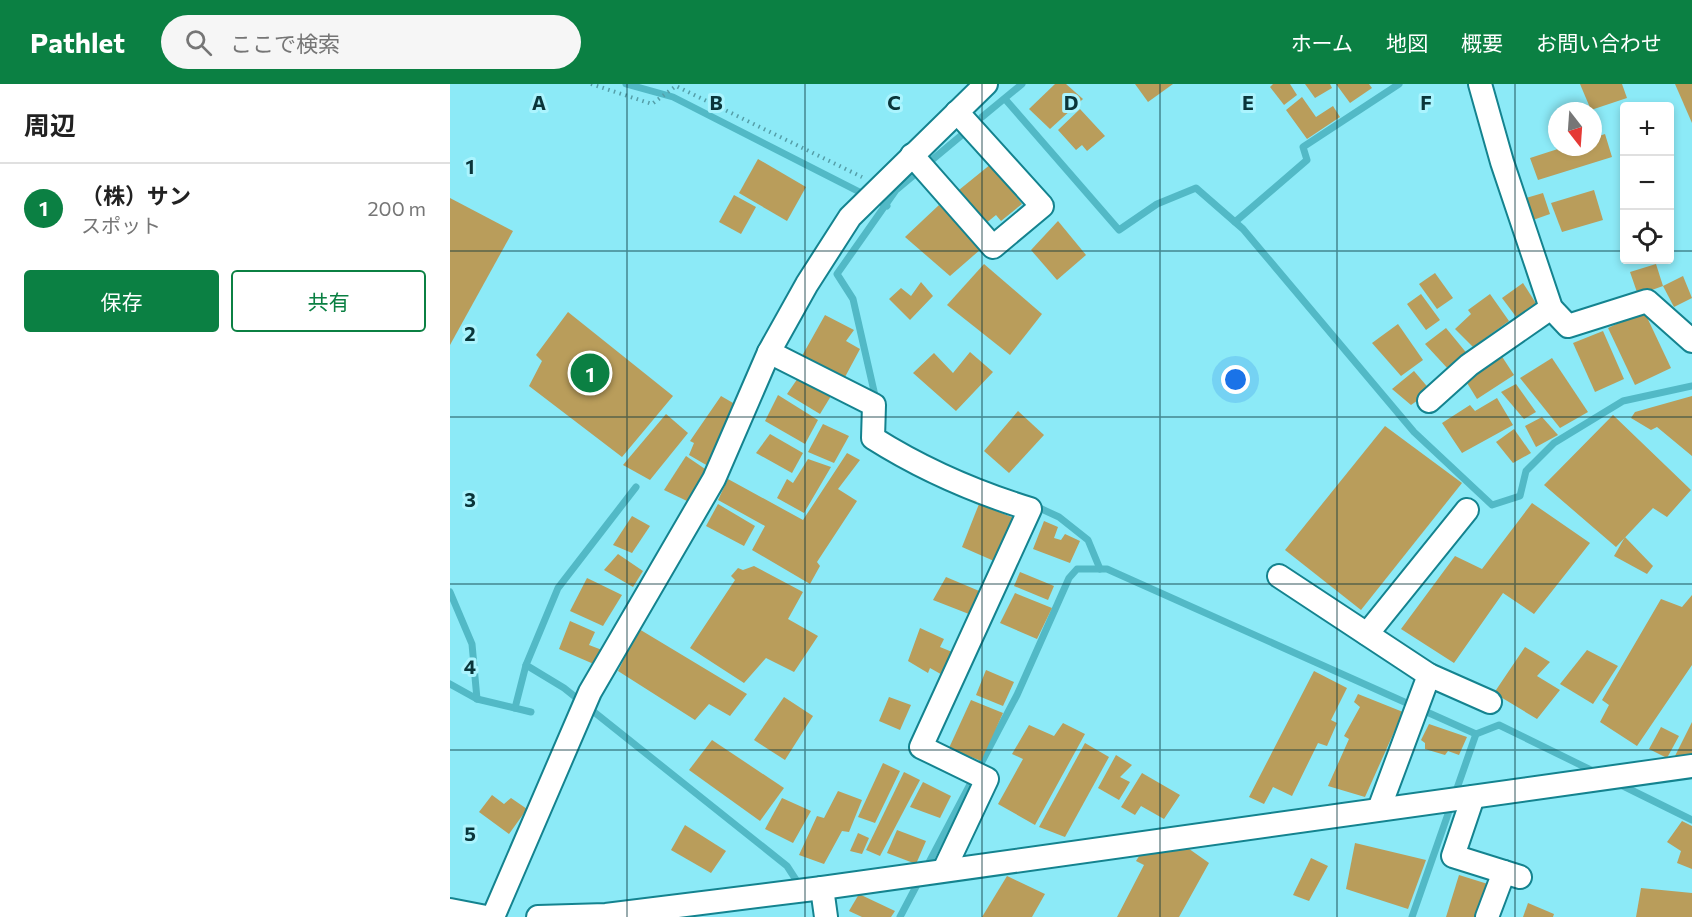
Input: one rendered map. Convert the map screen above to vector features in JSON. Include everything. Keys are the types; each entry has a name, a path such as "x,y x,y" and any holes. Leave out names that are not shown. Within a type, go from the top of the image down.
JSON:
{"street":[{"path":"493,917 590,692 714,480 769,352 807,284 868,191 920,164 966,122 986,84"},
{"path":"1480,84 1502,162 1551,308 1568,326 1647,301 1692,341"},
{"path":"920,164 993,247 1042,206 966,122"},
{"path":"1429,401 1468,365 1551,308"},
{"path":"769,352 874,405 873,438 909,461 990,497 1030,509 921,747 987,779 944,870"},
{"path":"1367,634 1467,510"},
{"path":"1279,576 1429,675 1490,702"},
{"path":"1379,809 1429,675"},
{"path":"538,917 606,915 816,898 944,870 1692,766"},
{"path":"1459,799 1453,856 1512,874 1487,917"},
{"path":"450,910 486,917"}],"path":[{"path":"591,84 652,104 676,86 868,191"}],"building":[{"path":"1055,84 1066,84 1083,99 1050,129 1029,109"},
{"path":"1135,84 1173,84 1148,102"},
{"path":"1273,84 1290,84 1297,95 1284,105 1270,87"},
{"path":"1305,84 1330,84 1332,88 1315,98"},
{"path":"1336,84 1369,84 1372,88 1350,103"},
{"path":"1580,84 1622,84 1627,98 1602,106 1602,102 1588,102"},
{"path":"1675,84 1692,84 1692,123"},
{"path":"1302,97 1316,117 1333,106 1340,117 1307,139 1286,110"},
{"path":"1080,109 1105,136 1087,151 1082,145 1076,150 1058,130"},
{"path":"1605,134 1612,157 1538,180 1530,158 1548,152 1548,156 1602,156 1602,135"},
{"path":"758,159 806,187 787,221 739,193"},
{"path":"991,164 1022,204 1001,221 996,215 985,224 954,194"},
{"path":"1594,190 1603,220 1562,232 1551,203"},
{"path":"1543,193 1550,214 1533,220 1526,198"},
{"path":"734,195 756,207 741,234 719,222"},
{"path":"450,198 513,231 450,345"},
{"path":"939,205 981,249 950,276 905,237"},
{"path":"1058,221 1086,255 1057,280 1031,250"},
{"path":"984,264 1042,314 1010,355 947,305"},
{"path":"1656,264 1663,286 1638,295 1630,272"},
{"path":"1435,273 1453,298 1437,309 1419,284"},
{"path":"1683,276 1692,298 1674,307 1663,286"},
{"path":"921,282 933,296 910,320 889,299 901,288 911,296"},
{"path":"1523,283 1537,305 1517,318 1502,298"},
{"path":"1421,294 1440,320 1426,330 1407,304"},
{"path":"1490,294 1509,321 1473,347 1455,329 1471,314 1468,310"},
{"path":"1644,311 1671,368 1635,385 1608,328"},
{"path":"568,312 673,396 622,457 529,386 542,361 536,355"},
{"path":"825,315 854,330 846,341 860,349 845,377 802,356"},
{"path":"1398,324 1423,360 1401,376 1372,343"},
{"path":"1446,328 1469,356 1449,370 1425,344"},
{"path":"1603,331 1624,379 1595,392 1573,343"},
{"path":"970,352 993,372 956,411 913,373 934,353 953,373"},
{"path":"1501,355 1514,375 1477,399 1464,378"},
{"path":"1552,358 1588,412 1560,428 1520,378"},
{"path":"1414,371 1431,391 1411,405 1392,389"},
{"path":"798,378 831,396 820,414 787,394"},
{"path":"1516,384 1536,412 1524,419 1501,392"},
{"path":"778,395 818,420 805,444 765,421"},
{"path":"721,396 740,407 708,466 689,455 694,443 690,441"},
{"path":"1692,396 1692,456 1657,427 1651,430 1631,418 1635,412"},
{"path":"1497,398 1513,425 1462,453 1442,423 1470,405 1475,411"},
{"path":"1018,411 1044,435 1009,473 984,451"},
{"path":"666,414 688,433 650,480 623,465"},
{"path":"1613,415 1691,490 1667,517 1653,508 1616,547 1544,485"},
{"path":"1542,417 1558,435 1536,447 1525,426"},
{"path":"823,424 849,436 834,463 808,452"},
{"path":"1385,426 1462,483 1361,610 1285,550"},
{"path":"1514,429 1531,453 1513,463 1496,442"},
{"path":"770,434 803,453 792,473 756,453"},
{"path":"847,453 860,460 838,489 857,501 817,562 820,566 810,584 752,550 765,526 718,500 728,479 803,520"},
{"path":"686,456 708,471 687,501 664,490"},
{"path":"808,459 831,467 804,513 777,498 787,479 793,483"},
{"path":"1532,503 1590,543 1534,614 1503,593 1454,663 1401,629 1455,556 1482,569"},
{"path":"718,504 755,526 744,546 706,526"},
{"path":"979,504 1014,518 994,561 962,547"},
{"path":"632,516 650,526 632,553 613,545"},
{"path":"1044,521 1058,527 1054,538 1061,540 1065,534 1080,541 1070,563 1033,549"},
{"path":"1625,537 1653,566 1647,574 1614,556"},
{"path":"618,554 643,571 633,587 604,570"},
{"path":"754,566 803,592 788,619 818,636 794,672 766,658 744,683 690,648 735,580 731,576 738,568 743,570"},
{"path":"1020,572 1054,586 1048,600 1014,586"},
{"path":"946,577 984,593 974,616 933,600"},
{"path":"587,578 622,595 603,626 570,611"},
{"path":"1015,593 1052,608 1037,639 1000,623"},
{"path":"1692,595 1692,665 1637,746 1600,722 1609,705 1602,700 1661,599 1682,607"},
{"path":"570,621 595,632 589,645 602,650 596,665 559,649"},
{"path":"920,628 944,639 940,647 957,654 946,677 930,668 928,673 908,661"},
{"path":"639,629 747,694 730,716 709,704 695,720 618,671"},
{"path":"1525,647 1550,662 1537,676 1560,690 1537,719 1494,693"},
{"path":"1587,650 1618,666 1593,704 1560,684"},
{"path":"986,670 1014,682 1003,706 976,695"},
{"path":"1314,671 1347,688 1331,720 1337,723 1327,746 1318,743 1292,796 1273,787 1264,804 1249,797"},
{"path":"1358,694 1403,712 1365,797 1328,786 1349,739 1344,736 1360,707 1354,702"},
{"path":"784,697 813,716 785,760 754,740"},
{"path":"889,697 911,705 900,730 879,721"},
{"path":"971,700 1003,713 981,761 949,748"},
{"path":"1692,722 1692,755 1674,758"},
{"path":"1063,723 1085,734 1035,825 998,804 1023,759 1012,754 1029,725 1054,736"},
{"path":"1429,724 1467,737 1459,755 1448,751 1445,755 1425,749 1425,743 1421,740"},
{"path":"1661,727 1679,736 1667,758 1649,749"},
{"path":"712,740 784,788 760,821 689,770"},
{"path":"1085,743 1109,757 1065,837 1039,827"},
{"path":"1116,755 1132,765 1120,777 1130,782 1119,800 1098,788"},
{"path":"883,763 900,771 875,823 858,817"},
{"path":"904,772 920,780 880,856 866,850"},
{"path":"1142,773 1180,795 1164,819 1141,806 1135,815 1121,807"},
{"path":"923,782 951,796 940,818 910,807"},
{"path":"838,791 862,800 849,832 842,831 824,864 799,855 817,816 824,818"},
{"path":"492,795 504,804 511,798 527,809 509,834 479,812"},
{"path":"782,798 811,811 793,843 765,829"},
{"path":"1682,821 1692,826 1692,869 1677,863 1681,851 1667,842"},
{"path":"685,825 726,851 711,873 671,850"},
{"path":"897,830 926,841 916,864 887,853"},
{"path":"858,833 869,838 862,854 850,851"},
{"path":"1355,843 1426,860 1408,909 1346,889"},
{"path":"1185,846 1209,863 1179,917 1117,917 1144,865 1136,861 1141,853"},
{"path":"1311,858 1328,866 1309,901 1293,895"},
{"path":"1459,875 1491,885 1478,917 1446,917"},
{"path":"1007,876 1045,894 1032,917 982,917"},
{"path":"1641,888 1692,893 1692,917 1636,917"},
{"path":"859,894 895,911 891,917 862,917 849,911"},
{"path":"1528,903 1554,914 1553,917 1523,917"}],"waterway":[{"path":"626,84 673,97 887,206"},
{"path":"982,117 1022,84"},
{"path":"1235,222 1307,160 1303,147 1399,84"},
{"path":"1005,99 1119,230 1157,204 1196,188 1243,229 1414,432 1492,505 1520,496 1526,471 1554,443 1623,401 1692,386"},
{"path":"876,400 853,299 837,274 896,190 969,129"},
{"path":"636,487 558,588 526,665 564,688 787,866 800,886"},
{"path":"1033,505 1059,517 1088,540 1100,569"},
{"path":"925,870 1017,695 1069,578 1077,569 1107,569 1476,734"},
{"path":"450,592 472,644 477,699"},
{"path":"515,708 526,665"},
{"path":"450,684 477,699 531,712"},
{"path":"1412,917 1476,734 1499,725 1597,773"},
{"path":"1617,783 1692,820"},
{"path":"900,917 920,879"}],"place":[{"name":"（株）サン","path":"590,373"}]}
